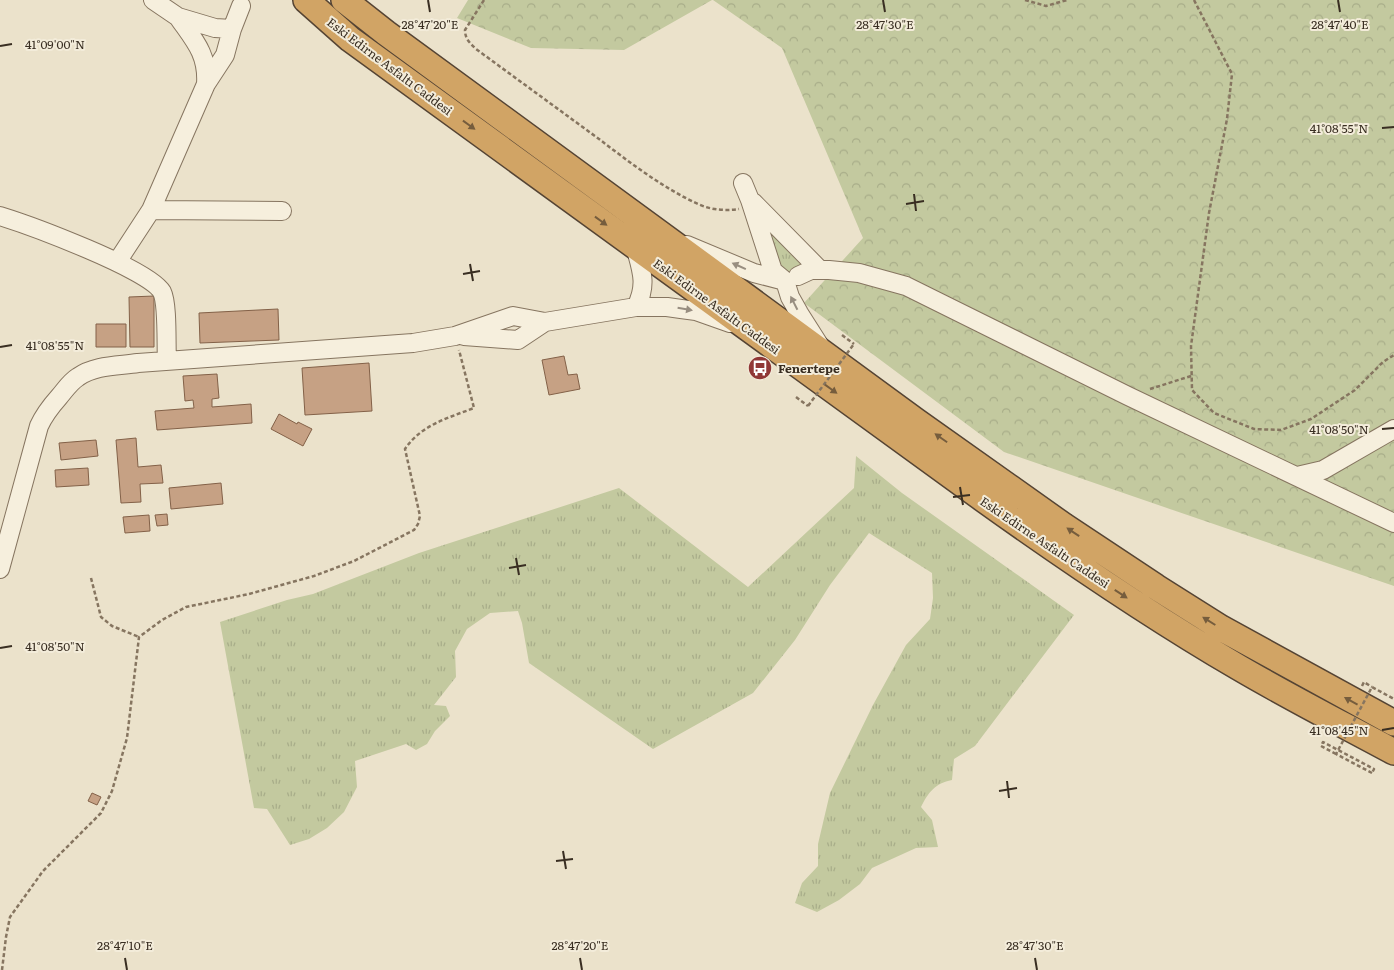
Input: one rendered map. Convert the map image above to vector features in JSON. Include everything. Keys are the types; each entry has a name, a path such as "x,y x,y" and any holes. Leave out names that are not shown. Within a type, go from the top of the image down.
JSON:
{"highway":[{"name":"Eski Edirne Asfaltı Caddesi","path":"306,0 350,39 1075,564 1167,624 1238,667 1394,752"},
{"name":"Eski Edirne Asfaltı Caddesi","path":"344,0 386,33 916,421 1064,526 1156,587 1260,650 1394,723"}],"street":[{"path":"153,0 178,17 216,28 232,29"},
{"path":"117,262 152,210 206,84 225,55 241,6"},
{"path":"178,17 201,50 207,70 206,84"},
{"path":"742,183 752,203 773,271 791,278"},
{"path":"752,203 819,269"},
{"path":"152,210 282,211"},
{"path":"0,216 117,262 157,287 163,294 167,361"},
{"path":"663,235 754,273 791,278 819,269 859,273 906,286 1128,396 1394,523"},
{"path":"635,246 642,280 642,294 636,307"},
{"path":"791,278 790,296 825,353"},
{"path":"0,569 39,426 50,408 68,386 77,377 87,372 105,367 167,361 413,343 455,336 513,316 545,322 636,307 667,307 696,311 752,331"},
{"path":"1297,476 1323,470 1394,429"}],"path":[{"path":"484,0 465,30 468,42 476,49 631,163 698,204 712,209 730,210 752,203"},
{"path":"1025,0 1046,6 1067,0"},
{"path":"1194,0 1232,74 1227,119 1210,213 1192,337 1192,390 1214,413 1254,429 1281,430 1311,419 1355,390 1383,362 1394,355"},
{"path":"796,397 808,406 854,344 842,335"},
{"path":"2,970 10,916 43,871 101,813 112,791 127,738 139,637 162,620 186,607 249,594 314,576 354,561 414,530 420,516 405,450 417,434 435,423 474,408 455,336"},
{"path":"1128,396 1191,376"},
{"path":"91,578 101,617 112,626 139,637"},
{"path":"1336,754 1372,687 1394,699"},
{"path":"1323,742 1374,769 1372,774 1336,754 1321,746 1323,742"}],"green space":[{"path":"468,0 712,0 624,50 531,48 457,18"},
{"path":"713,0 1394,0 1394,586 1004,452 804,303 863,238 782,48"},
{"path":"756,210 810,266 789,272 778,270"},
{"path":"856,456 902,493 1074,615 975,746 954,759 952,780 937,786 929,793 921,807 932,820 938,847 916,848 872,868 860,884 839,900 817,912 795,903 802,883 818,866 818,844 830,793 873,705 906,645 930,619 933,598 932,573 869,533 830,585 795,640 753,693 653,749 529,663 518,611 490,613 467,629 455,651 456,677 434,705 446,706 450,716 435,731 427,744 416,750 406,744 355,761 357,787 344,812 327,828 309,839 290,845 267,809 254,808 220,622 287,600 313,594 419,553 619,488 748,587 854,488"}],"building":[{"path":"154,296 154,347 130,347 129,297"},
{"path":"278,309 279,340 200,343 199,313"},
{"path":"96,324 126,324 126,347 96,347"},
{"path":"564,356 568,375 577,374 580,389 549,395 542,360"},
{"path":"369,363 372,411 305,415 302,368"},
{"path":"217,374 219,398 212,399 212,407 251,404 252,423 157,430 155,411 194,408 193,400 185,401 183,376"},
{"path":"279,414 297,424 298,422 312,429 303,446 271,429"},
{"path":"136,438 138,467 161,465 163,483 140,484 141,502 121,503 116,440"},
{"path":"96,440 98,456 61,460 59,443"},
{"path":"88,468 89,485 56,487 55,470"},
{"path":"221,483 223,504 171,509 169,488"},
{"path":"167,514 168,525 157,526 155,515"},
{"path":"149,515 150,531 125,533 123,517"},
{"path":"92,793 101,797 97,805 88,801"}],"place":[{"name":"Fenertepe","path":"760,368"}]}
